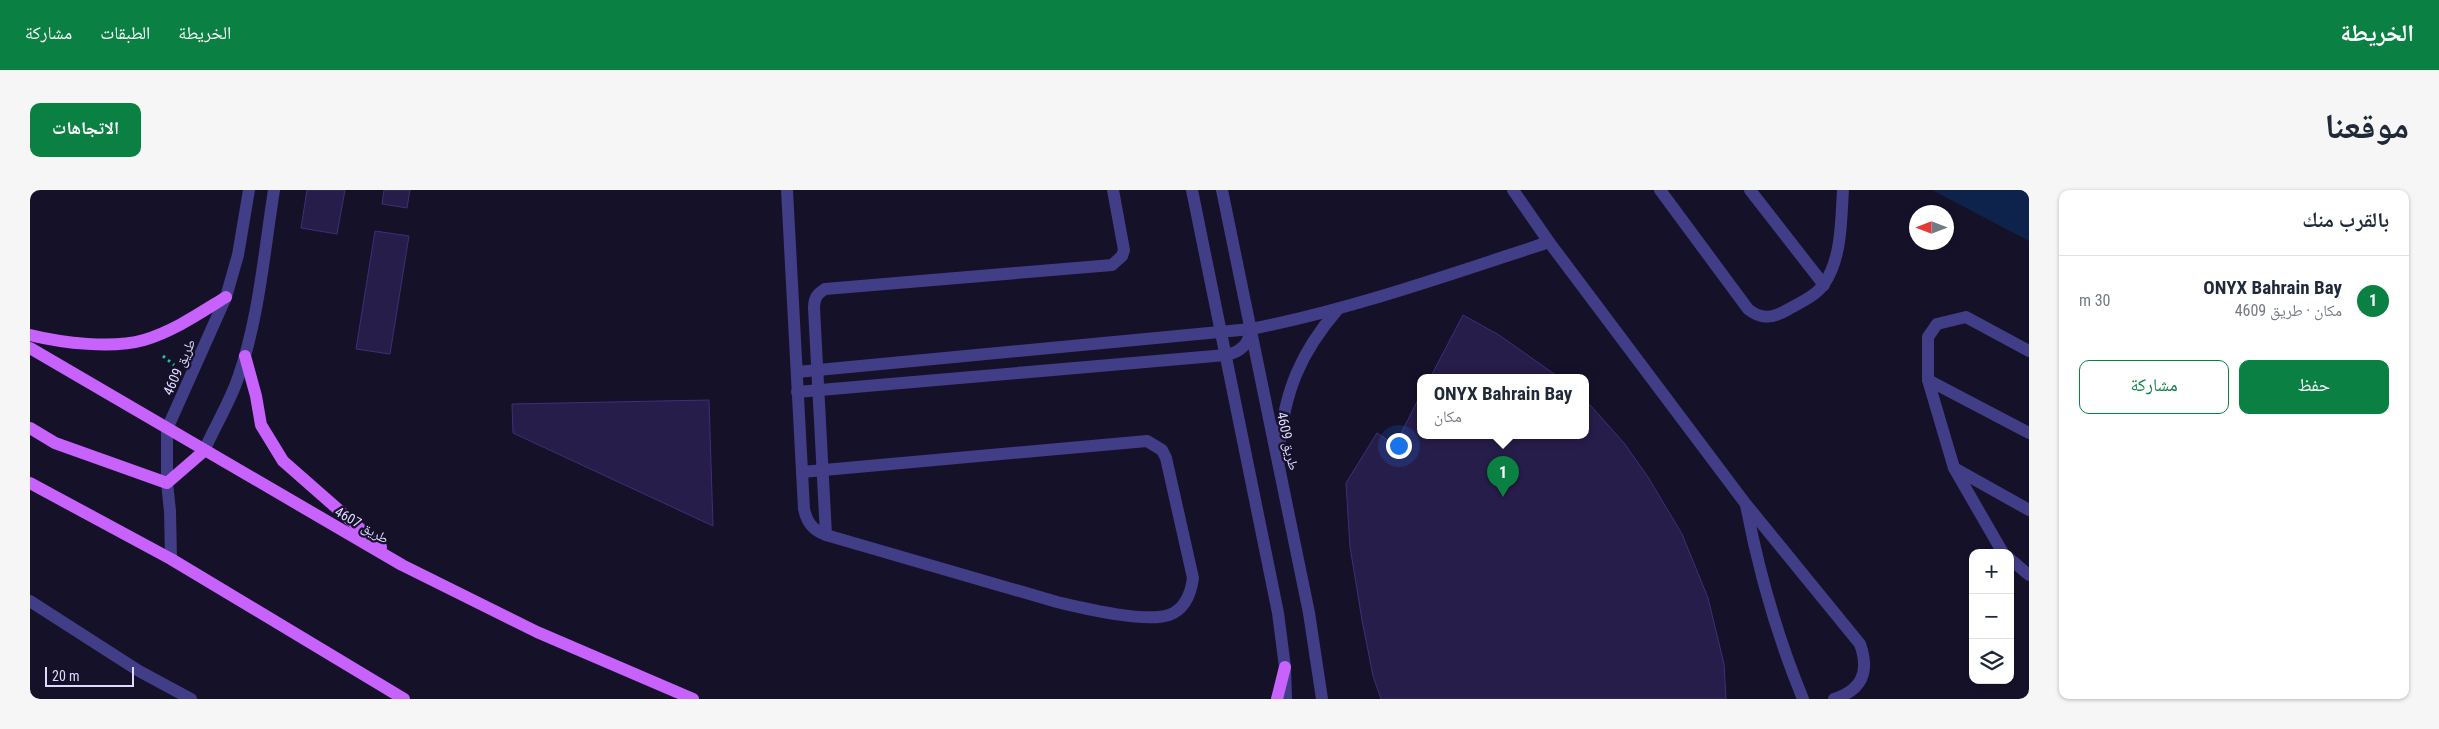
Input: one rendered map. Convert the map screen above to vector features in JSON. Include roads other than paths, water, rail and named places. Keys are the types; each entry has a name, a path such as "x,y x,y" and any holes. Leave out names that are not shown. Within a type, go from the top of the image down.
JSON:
{"main road":[{"path":"30,334 52,340 97,344 143,340 180,325 226,297"},
{"name":"طريق 4607","path":"30,348 402,565 537,632 693,699"},
{"path":"245,356 256,396 261,425 283,461 402,565"},
{"path":"30,428 55,443 167,483 204,451"},
{"path":"30,483 171,559 404,699"},
{"path":"1277,699 1285,668"}],"street":[{"name":"طريق 4609","path":"171,559 170,511 167,483 167,429 226,297 238,255 249,190"},
{"path":"204,451 237,381 245,356 262,274 274,190"},
{"path":"787,190 802,472 806,518 811,526 826,535 1057,602 1089,609 1154,617 1170,615 1182,606 1191,593 1193,578 1166,458 1162,450 1147,441 802,472"},
{"path":"826,535 814,300 825,289 1112,265 1122,256 1124,250 1113,190"},
{"path":"1192,190 1278,613 1285,668 1286,699"},
{"name":"طريق 4609","path":"1222,190 1309,613 1322,699"},
{"path":"1513,190 1549,242 1745,503 1860,644 1865,658 1864,672 1858,685 1848,694 1834,699"},
{"path":"1660,190 1748,310 1762,318 1779,315 1805,300 1824,285 1832,269 1838,245 1843,190"},
{"path":"1750,190 1824,285"},
{"path":"797,372 1251,329 1297,320 1397,292 1549,242"},
{"path":"1278,463 1284,408 1292,382 1302,357 1318,332 1338,309"},
{"path":"2001,549 1954,468 1928,380 1928,337 1937,324 1952,319 1966,318 2029,351"},
{"path":"797,392 1226,355 1242,348 1250,336 1251,329"},
{"path":"1928,380 2029,433"},
{"path":"1954,468 2029,510"},
{"path":"1745,503 1768,605 1785,654 1804,699"},
{"path":"2014,562 2029,575"},
{"path":"30,601 139,672 191,699"}],"water":[{"path":"1932,190 2029,190 2029,241"}],"place":[{"name":"ONYX Bahrain Bay","path":"1503,497"}]}
